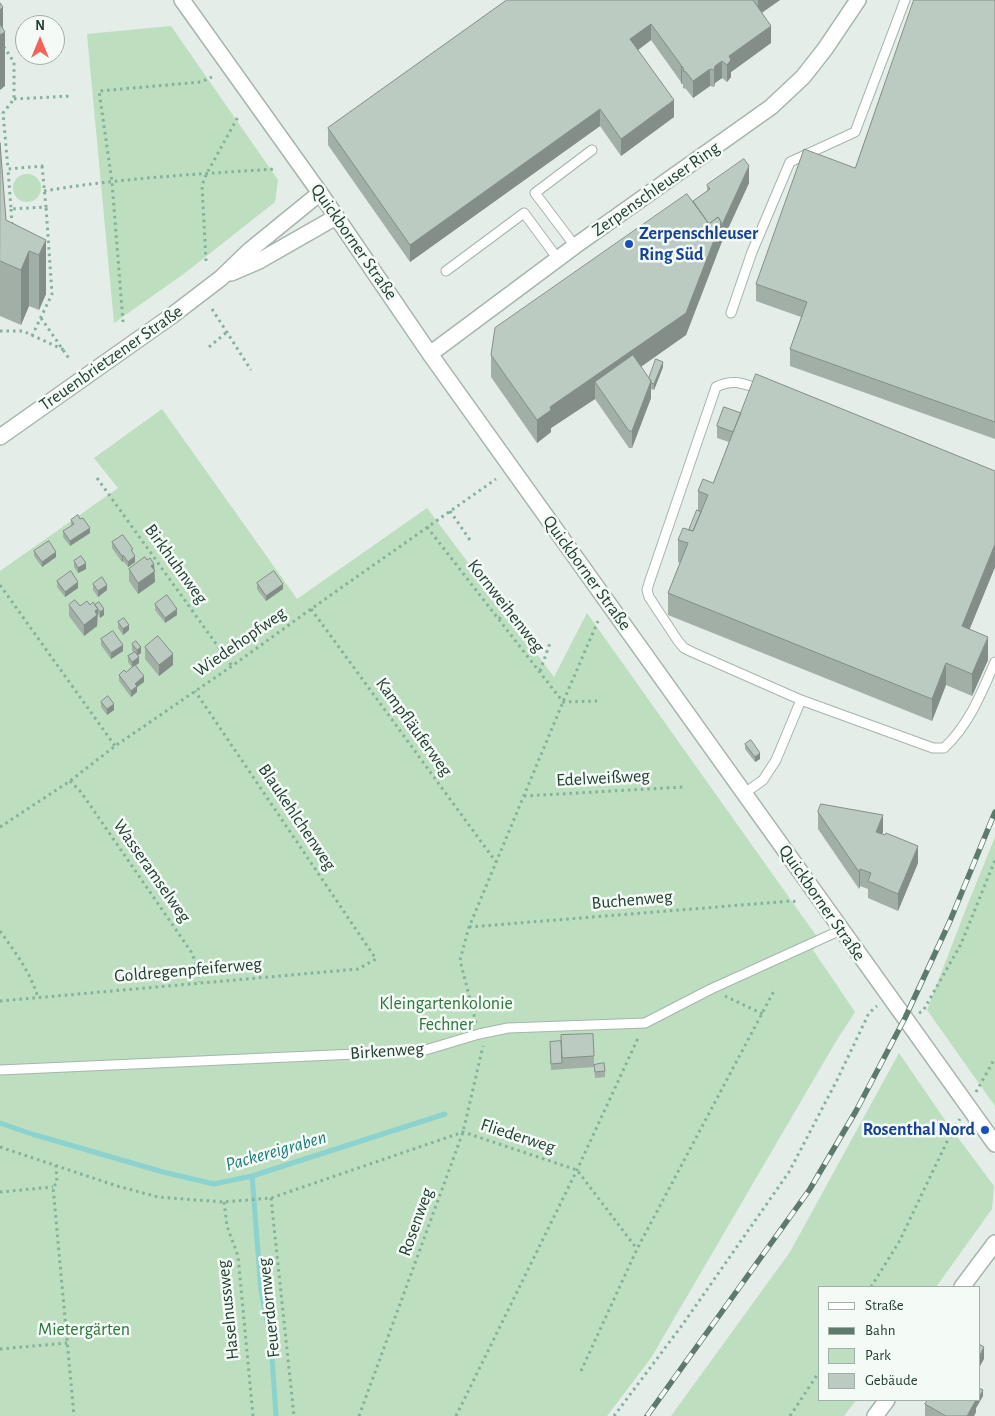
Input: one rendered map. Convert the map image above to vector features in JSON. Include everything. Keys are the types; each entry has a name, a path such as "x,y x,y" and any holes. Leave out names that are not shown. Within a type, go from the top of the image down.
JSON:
{"street":[{"name":"Quickborner Straße","path":"182,0 320,193 430,354 995,1144"},
{"name":"Zerpenschleuser Ring","path":"430,354 575,246 771,107 803,77 826,49 858,0"},
{"name":"Treuenbrietzener Straße","path":"0,437 170,317 220,278 250,250 320,193"},
{"name":"Treuenbrietzener Straße","path":"220,278 259,262 336,217"},
{"path":"963,1286 995,1243"},
{"path":"875,1416 886,1401"}],"lane":[{"path":"731,313 752,252 790,162 855,132 904,0"},
{"path":"575,246 535,193 592,150"},
{"path":"446,270 524,213 558,259"},
{"path":"766,392 739,382 723,383 716,387 647,590 649,597 684,648 801,700 933,748 944,748 954,739 978,700 995,662"},
{"path":"745,793 764,780 776,760 801,700"},
{"name":"Birkenweg","path":"0,1070 422,1051 479,1034 508,1028 645,1023 711,989 841,930"}],"path":[{"path":"0,41 14,62 14,99 3,113 12,229"},
{"path":"123,322 112,182 99,91 201,82 212,78"},
{"path":"14,99 71,96"},
{"path":"206,261 202,185 239,115"},
{"path":"8,169 42,166 52,294 32,336"},
{"path":"44,191 79,185 274,169"},
{"path":"11,209 46,207"},
{"path":"44,282 52,286"},
{"path":"212,309 251,370"},
{"path":"41,318 70,360"},
{"path":"0,331 24,331 64,350"},
{"path":"209,347 226,332"},
{"name":"Birkhuhnweg","path":"98,478 232,666"},
{"name":"Wiedehopfweg","path":"0,827 70,781 114,746 232,666 427,526 496,479"},
{"path":"450,511 470,540"},
{"name":"Kornweihenweg","path":"427,526 563,702"},
{"path":"0,585 114,746"},
{"path":"499,619 516,601"},
{"name":"Kampfläuferweg","path":"311,609 496,862"},
{"name":"Rosenweg","path":"360,1416 463,1132 483,1046 460,960 469,927 598,621"},
{"path":"540,672 550,643"},
{"name":"Blaukehlchenweg","path":"195,691 376,959"},
{"path":"563,702 598,701"},
{"name":"Wasseramselweg","path":"70,781 81,792 192,953 198,969 199,982"},
{"name":"Edelweißweg","path":"524,796 683,787"},
{"path":"905,1018 922,1012 961,944 995,860"},
{"name":"Buchenweg","path":"469,927 791,901 798,902"},
{"path":"0,931 25,967 35,985 38,998"},
{"name":"Goldregenpfeiferweg","path":"0,1001 358,969 376,959"},
{"path":"711,989 763,1014"},
{"path":"581,1371 637,1249 775,989"},
{"path":"614,1416 683,1324 789,1172 837,1080 869,1013 889,997"},
{"path":"456,1416 577,1170 645,1023"},
{"path":"872,1286 899,1242 953,1129 995,1058"},
{"name":"Fliederweg","path":"0,1147 117,1186 158,1197 224,1202 271,1198 463,1132 577,1170"},
{"path":"0,1192 53,1187 57,1183 56,1165"},
{"path":"577,1170 637,1249"},
{"path":"53,1187 74,1416"},
{"name":"Feuerdornweg","path":"271,1198 294,1416"},
{"name":"Haselnussweg","path":"224,1202 228,1226 238,1256 253,1416"},
{"path":"0,1349 68,1343"},
{"path":"790,1416 818,1374"}],"green space":[{"path":"171,26 278,180 275,202 185,273 114,323 87,34"},
{"path":"27,174 37,178 41,188 37,198 27,202 17,198 13,188 17,178"},
{"name":"Kleingartenkolonie Fechner","path":"162,409 297,599 427,508 554,677 587,613 820,941 813,950 855,1012 651,1358 607,1416 0,1416 0,571 118,488 94,458"},
{"path":"995,837 995,1106 927,1010"},
{"path":"899,1053 947,1123 994,1186 992,1209 937,1286 818,1286 818,1401 855,1401 844,1416 671,1416 790,1252"}],"building":[{"path":"507,0 753,0 771,26 729,56 731,60 727,65 722,61 715,66 714,70 710,69 693,81 683,71 682,66 651,24 630,39 674,100 621,139 600,109 410,245 328,128"},
{"path":"914,0 995,0 995,422 790,349 807,302 756,284 804,149 855,168"},
{"path":"0,24 5,32 0,35"},
{"path":"0,143 6,220 46,240 39,255 29,251 21,270 0,261"},
{"path":"744,159 749,166 721,227 718,217 709,224 693,201 710,189 707,185"},
{"path":"687,194 709,224 718,217 721,222 686,313 550,407 551,410 537,420 491,355 495,328"},
{"path":"633,355 651,381 632,431 629,431 595,382"},
{"path":"656,359 663,362 654,384 651,383 649,378"},
{"path":"756,374 995,471 995,544 962,626 988,637 972,674 946,663 932,699 668,593 688,543 678,540 683,528 693,531 708,495 698,491 703,479 713,483"},
{"path":"724,407 741,413 733,432 717,426"},
{"path":"697,510 701,512 693,531 689,530"},
{"path":"78,515 80,519 83,518 90,528 70,541 63,531 74,524 71,520"},
{"path":"123,535 133,549 131,550 135,556 128,562 112,542"},
{"path":"49,541 56,552 42,562 34,551"},
{"path":"81,556 86,563 78,568 74,561"},
{"path":"145,557 147,560 150,558 154,564 151,566 155,571 138,583 129,569"},
{"path":"71,571 78,582 65,592 57,581"},
{"path":"274,571 283,584 266,596 257,583"},
{"path":"102,577 107,585 98,591 93,584"},
{"path":"167,595 177,609 165,618 155,604"},
{"path":"75,600 80,606 87,601 90,605 93,602 98,609 95,611 97,615 84,625 69,605"},
{"path":"99,602 104,609 100,612 95,605"},
{"path":"124,618 129,625 123,629 118,622"},
{"path":"113,631 123,645 111,653 101,639"},
{"path":"158,636 173,654 159,665 145,647"},
{"path":"136,641 141,647 137,650 132,644"},
{"path":"135,652 139,657 132,662 128,656"},
{"path":"135,665 144,676 135,684 137,686 131,691 119,675 124,670 126,672"},
{"path":"108,696 114,704 107,709 101,702"},
{"path":"751,740 760,753 755,757 745,744"},
{"path":"821,804 883,815 876,832 885,835 886,833 918,846 898,894 868,881 871,873 860,869 859,872 818,812"},
{"path":"593,1034 594,1056 562,1058 561,1035"},
{"path":"561,1041 562,1063 551,1064 550,1042"},
{"path":"604,1063 605,1071 595,1072 594,1065"},
{"path":"980,1345 984,1347 980,1355"},
{"path":"927,1401 975,1401 967,1416 946,1416 925,1404"}],"waterway":[{"name":"Packereigraben","path":"0,1123 163,1172 214,1184 252,1176 445,1114"},
{"path":"252,1176 261,1290 271,1342 276,1416"}],"railway":[{"path":"647,1416 810,1189 856,1111 905,1018 950,921 995,812"}],"place":[{"name":"Zerpenschleuser Ring Süd","path":"629,244"},
{"name":"Rosenthal Nord","path":"985,1130"}],"park label":[{"name":"Mietergärten","path":"84,1330"}]}
